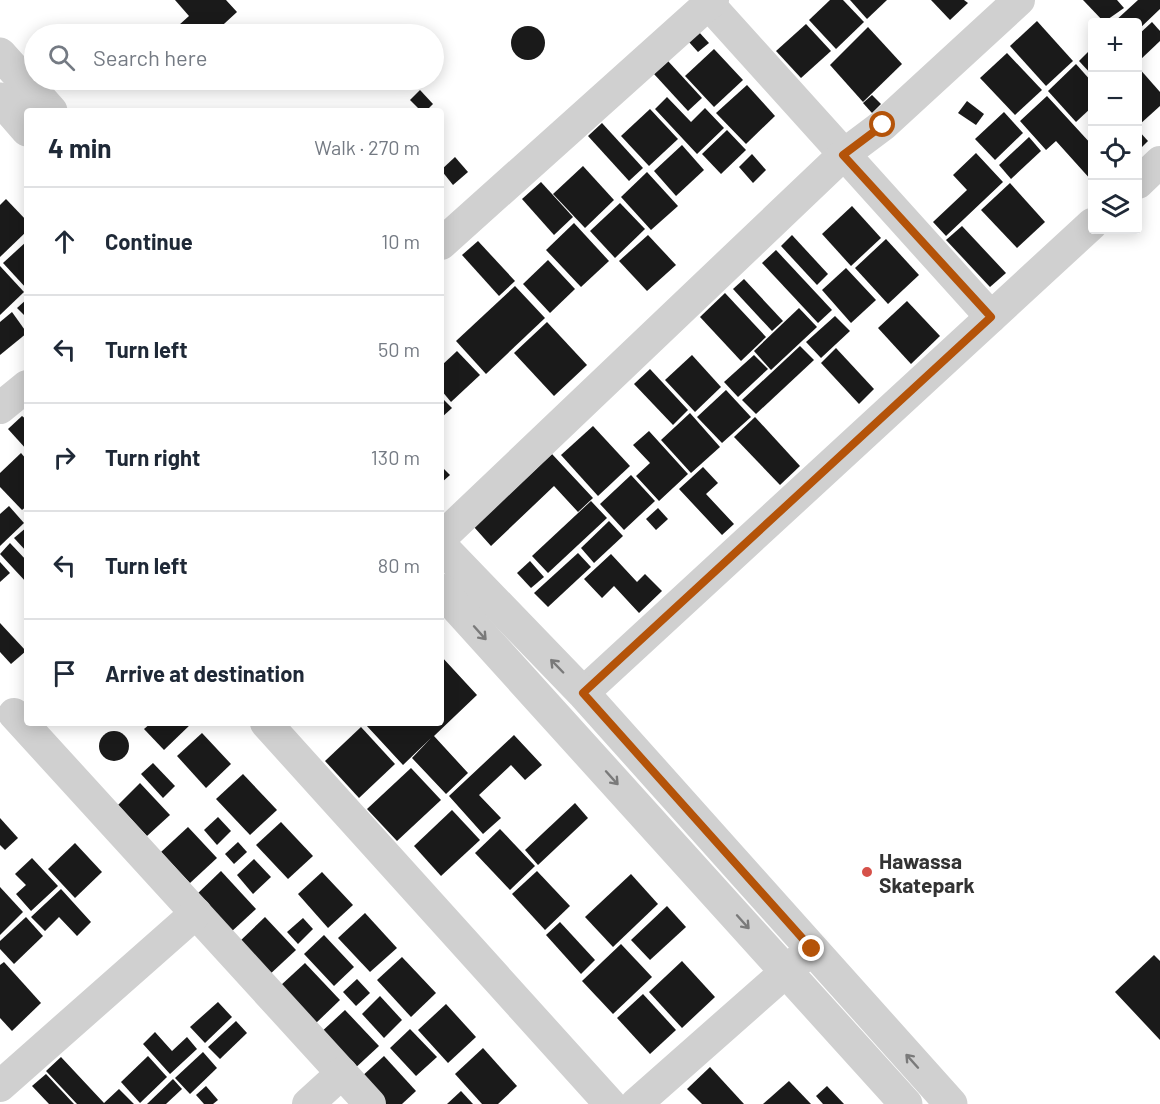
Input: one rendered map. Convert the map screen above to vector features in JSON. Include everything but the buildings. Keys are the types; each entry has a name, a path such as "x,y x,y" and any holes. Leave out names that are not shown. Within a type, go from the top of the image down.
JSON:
{"street":[{"path":"444,535 843,155 883,125 1019,0"},
{"path":"444,241 709,1 843,155 991,317"},
{"path":"0,54 24,81"},
{"path":"32,90 48,108"},
{"path":"0,99 24,126"},
{"path":"1140,180 1160,162"},
{"path":"583,693 1088,228"},
{"path":"0,408 24,388"},
{"path":"444,549 583,693 951,1104"},
{"path":"444,593 906,1104"},
{"path":"25,726 370,1104"},
{"path":"269,726 610,1104"},
{"path":"0,1086 196,913"},
{"path":"636,1104 812,949"},
{"path":"308,1104 342,1073"}],"place":[{"name":"Hawassa Skatepark","path":"867,872"}],"route":[{"path":"812,949 583,693 991,317 843,155 883,125"}]}
